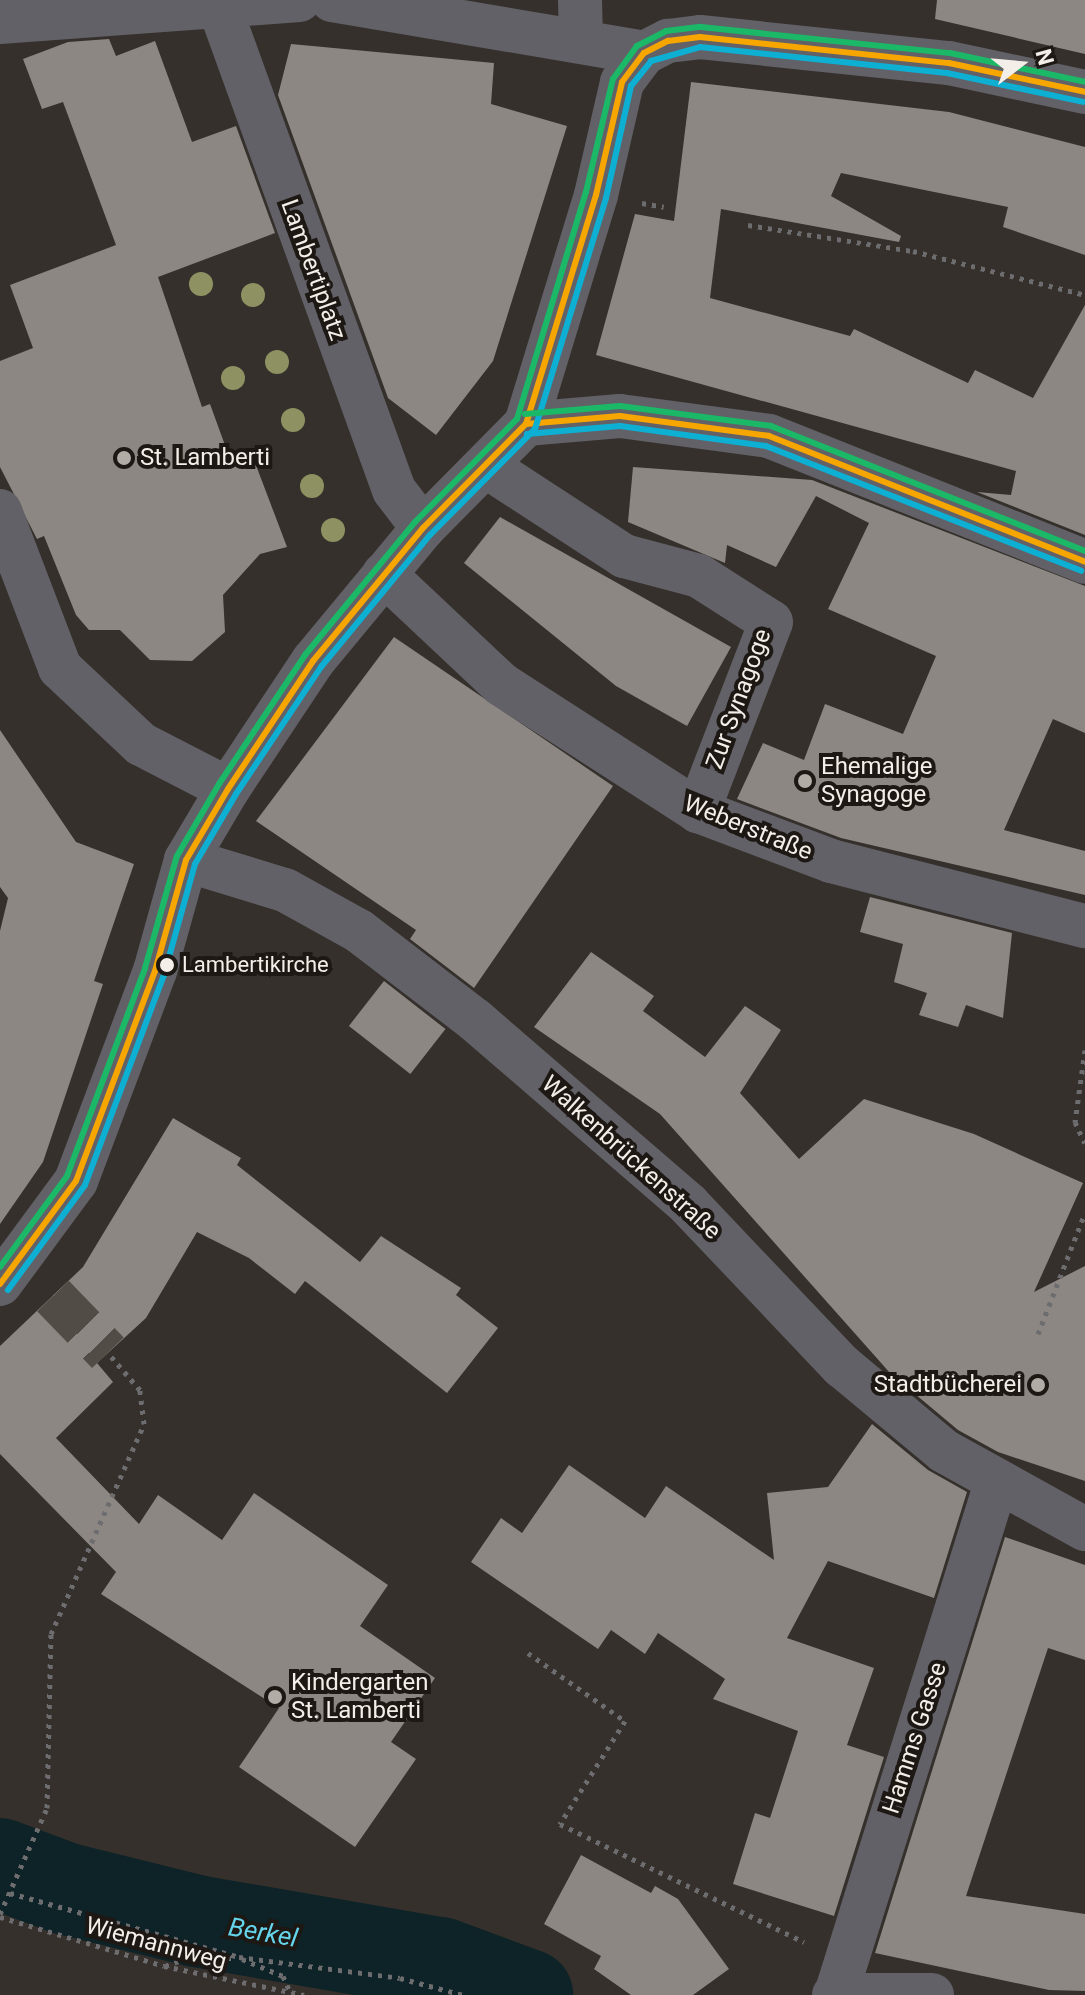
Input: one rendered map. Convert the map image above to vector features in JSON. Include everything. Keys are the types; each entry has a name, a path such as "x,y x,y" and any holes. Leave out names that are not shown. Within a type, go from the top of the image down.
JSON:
{"street":[{"path":"6,14 299,0"},
{"path":"332,0 580,20 644,53"},
{"name":"Lambertiplatz","path":"217,2 394,490 423,528"},
{"path":"7,1263 76,1181 155,971 186,860 228,789 313,661 384,574 423,528 526,424 596,195 622,82 644,53 668,41 700,37 949,63 1085,92"},
{"path":"526,424 620,416 769,436 1085,562"},
{"name":"Zur Synagoge","path":"486,466 624,556 699,576 771,622 698,811"},
{"path":"0,511 60,668 141,744 228,789"},
{"name":"Weberstraße","path":"384,574 501,684 698,811 831,861 1085,926"},
{"name":"Walkenbrückenstraße","path":"186,860 313,903 464,1011 688,1204 842,1366 944,1451 996,1483 1085,1529"},
{"name":"Hamms Gasse","path":"839,1981 996,1483"},
{"path":"839,1981 932,1995"}],"path":[{"path":"748,225 913,251 1085,295"},
{"path":"1085,1050 1075,1122 1085,1143"},
{"path":"1038,1334 1085,1213"},
{"path":"0,1916 30,1854 47,1808 51,1634 144,1424 140,1390 108,1353"},
{"path":"528,1653 625,1721 560,1824 752,1919 839,1981"},
{"path":"12,1890 239,1957 283,1976 290,1993"},
{"name":"Wiemannweg","path":"0,1916 164,1966 304,1995"},
{"path":"164,1966 187,1958 239,1957 400,1978 463,1995"}],"building":[{"path":"937,0 1085,0 1085,54 935,19"},
{"name":"St. Lamberti","path":"109,39 116,56 155,41 192,142 236,126 275,233 158,277 202,407 210,404 230,459 251,452 287,547 260,554 223,595 225,632 192,661 150,660 120,630 89,630 76,615 44,536 37,539 0,467 0,361 33,348 10,285 116,245 63,102 42,109 23,59 68,42"},
{"path":"291,44 494,63 491,104 567,126 493,361 436,435 388,398 278,95"},
{"path":"691,82 949,112 1085,147 1085,255 1003,227 1008,207 841,173 831,196 901,236 899,242 721,209 710,298 850,336 854,329 968,383 975,370 1033,398 1085,305 1085,535 977,492 1011,495 1016,471 596,355 635,214 674,221"},
{"path":"633,467 812,480 1085,586 1085,733 1053,719 1004,830 1085,851 1085,895 841,838 737,799 763,743 804,760 825,704 903,734 936,656 828,609 869,523 816,496 776,567 727,545 725,563 628,522"},
{"path":"500,517 731,647 687,726 616,686 464,563"},
{"path":"394,637 613,786 474,988 410,939 416,930 256,821"},
{"path":"0,730 76,842 134,864 94,981 103,984 43,1162 0,1224 0,931 8,898 0,887"},
{"path":"870,897 1012,933 1003,1018 966,1005 958,1027 919,1015 927,993 894,982 903,944 860,932"},
{"path":"591,952 654,996 643,1011 705,1057 745,1006 781,1030 740,1093 799,1159 864,1099 974,1134 1083,1183 1034,1292 1085,1266 1085,1481 998,1452 958,1430 890,1373 660,1114 534,1027"},
{"path":"384,981 445,1029 410,1074 349,1026"},
{"path":"173,1118 241,1158 237,1165 360,1262 381,1236 461,1288 456,1295 498,1328 447,1393 305,1281 295,1294 249,1258 197,1232 146,1318 97,1363 113,1382 56,1438 139,1524 158,1495 222,1540 254,1493 388,1585 360,1626 435,1678 391,1742 416,1759 355,1847 239,1767 279,1708 101,1594 116,1572 0,1454 0,1346 83,1267"},
{"path":"872,1424 928,1470 967,1492 934,1598 828,1561 787,1638 874,1668 847,1745 884,1757 834,1916 733,1884 755,1813 770,1818 798,1731 713,1699 725,1679 658,1633 645,1654 611,1630 598,1649 471,1562 501,1518 522,1533 569,1465 645,1518 666,1486 774,1560 767,1493 828,1487"},
{"path":"1005,1537 1085,1565 1085,1660 1048,1648 966,1896 1085,1914 1085,1991 1049,1990 875,1953"},
{"path":"581,1855 651,1893 655,1886 678,1899 729,1969 693,1995 631,1995 594,1969 601,1956 544,1924"}],"waterway":[{"name":"Berkel","path":"0,1864 67,1889 196,1921 440,1963 527,1995"}],"tunnel":[{"path":"53,1296 108,1353"}],"transit line":[{"path":"0,1267 67,1176 145,968 177,856 219,784 305,655 415,522 517,419 586,192 613,79 637,46 666,31 701,27 950,53 1085,82"},
{"path":"0,1284 76,1181 155,971 186,860 228,789 313,661 423,528 526,424 596,195 622,82 644,53 668,41 700,37 949,63 1085,92"},
{"path":"8,1290 85,1185 164,975 195,864 236,794 321,667 430,535 535,429 606,198 631,86 651,61 700,47 947,73 1083,102"},
{"path":"525,414 620,406 771,426 1085,551"},
{"path":"526,424 620,416 769,436 1085,562"},
{"path":"527,434 620,426 766,446 1081,571"}],"place":[{"name":"St. Lamberti","path":"124,458"},
{"name":"Ehemalige Synagoge","path":"805,781"},
{"name":"Lambertikirche","path":"167,965"},
{"name":"Stadtbücherei","path":"1038,1385"},
{"name":"Kindergarten St. Lamberti","path":"275,1697"}]}
